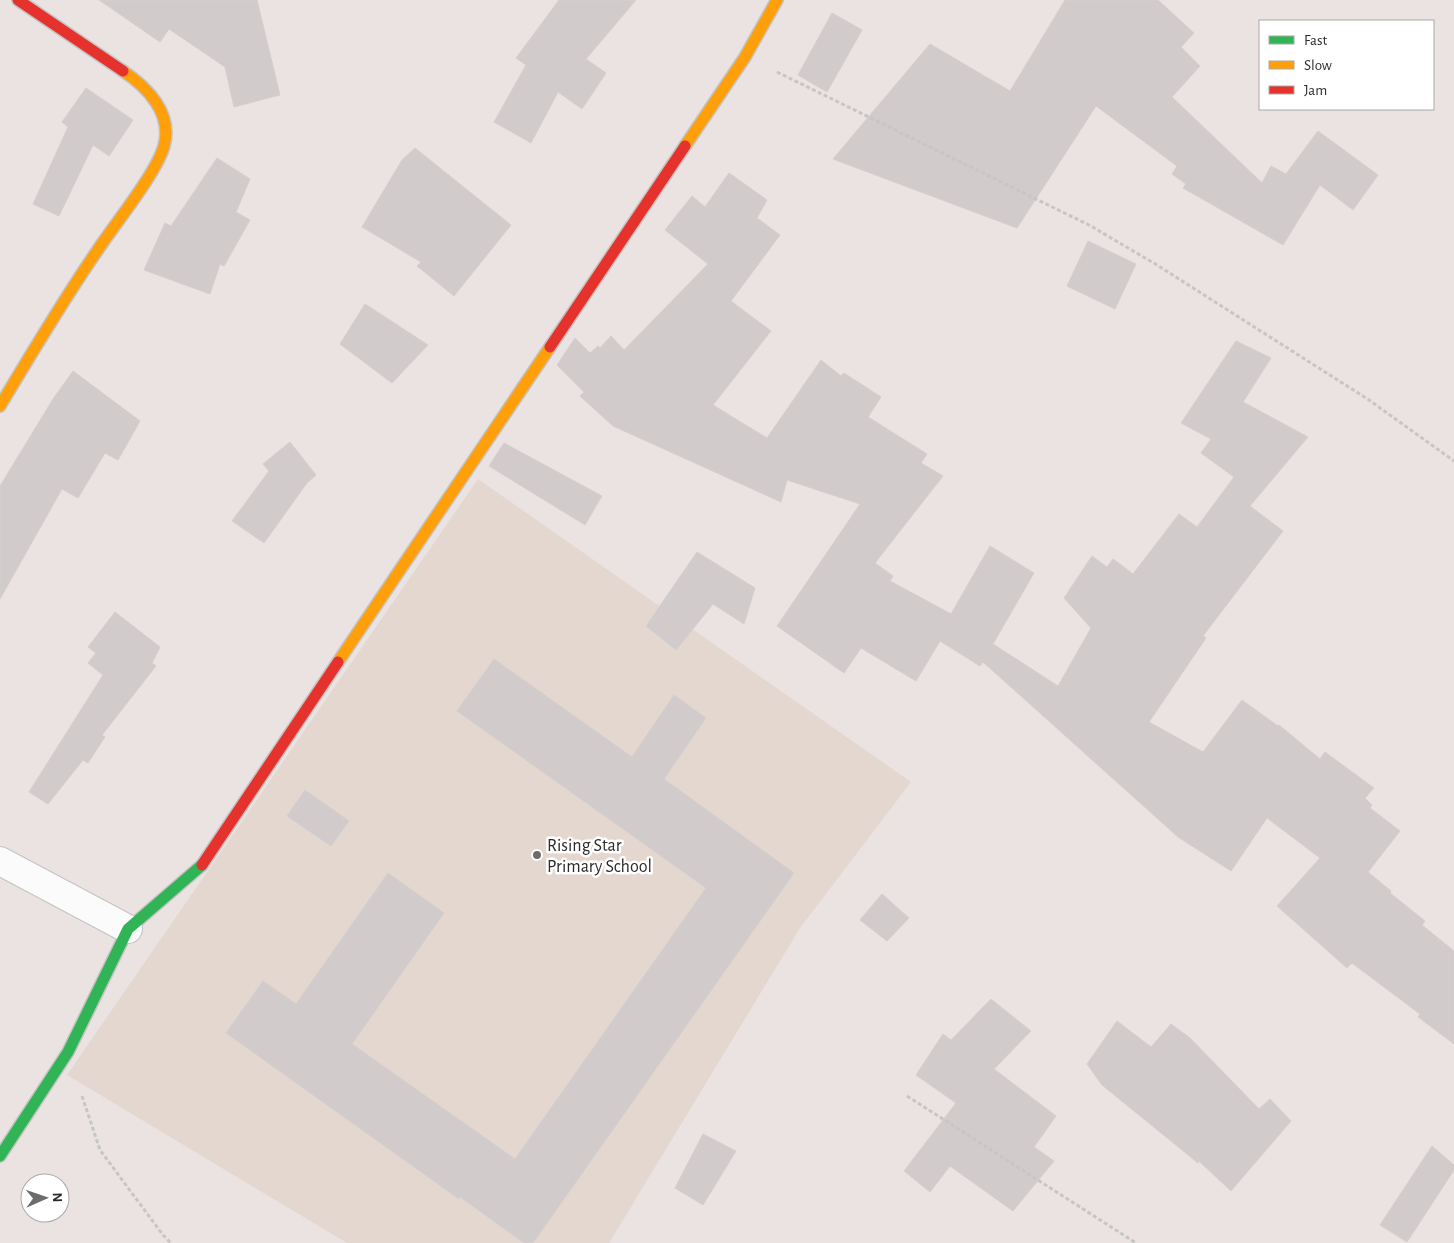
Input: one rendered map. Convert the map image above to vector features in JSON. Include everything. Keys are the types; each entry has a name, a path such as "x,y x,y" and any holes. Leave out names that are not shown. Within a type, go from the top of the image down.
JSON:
{"street":[{"path":"0,406 62,302 149,174 164,145 164,122 154,97 139,82 18,0"},
{"path":"0,1156 68,1052 128,929 202,865 746,57 777,0"},
{"path":"0,861 128,929"}],"path":[{"path":"746,57 956,158 1089,225 1173,275 1369,400 1454,461"},
{"path":"68,1052 100,1150 163,1236 171,1243"},
{"path":"907,1096 1136,1243"}],"shaded area":[{"name":"Rising Star Primary School","path":"478,479 911,782 800,928 609,1243 347,1243 67,1075"}],"building":[{"path":"99,0 257,0 280,95 234,107 225,67 169,29 160,42"},
{"path":"559,0 636,0 586,59 606,73 582,109 558,92 531,143 494,122 526,65 516,58"},
{"path":"1065,0 1158,0 1194,33 1181,47 1200,66 1172,97 1262,183 1271,166 1286,174 1318,131 1378,175 1353,210 1320,185 1283,245 1183,188 1186,184 1172,174 1177,166 1096,106 1017,228 833,159 930,44 1010,91"},
{"path":"832,13 862,30 827,92 798,75"},
{"path":"86,88 133,120 109,156 93,145 59,216 33,204 68,127 62,122"},
{"path":"415,148 511,225 454,296 417,266 421,262 362,227 402,160"},
{"path":"217,158 250,179 236,212 250,220 224,266 220,264 210,294 144,270 165,223 171,226"},
{"path":"729,173 767,200 757,218 780,235 731,301 771,331 713,405 767,438 821,360 841,376 844,373 881,397 868,417 927,454 921,463 943,476 875,563 893,576 890,581 951,614 990,546 1034,573 993,644 1058,686 1091,628 1064,598 1092,556 1107,567 1113,559 1133,574 1179,514 1197,527 1234,477 1201,453 1211,439 1181,423 1236,341 1271,358 1243,402 1308,437 1250,506 1283,531 1203,636 1206,638 1149,722 1203,752 1242,700 1279,725 1320,759 1325,752 1374,788 1365,798 1372,805 1370,808 1400,831 1368,872 1391,891 1390,893 1425,921 1422,925 1454,951 1454,1044 1418,1017 1420,1014 1352,963 1347,968 1277,906 1320,858 1267,818 1231,871 1178,837 983,662 980,666 940,641 916,681 861,648 844,673 777,626 860,504 787,480 781,502 613,426 580,396 584,392 557,365 575,338 590,353 598,346 600,348 611,336 624,350 708,264 665,230 692,196 705,207"},
{"path":"1088,241 1136,264 1115,309 1067,286"},
{"path":"365,304 428,345 392,383 340,344"},
{"path":"73,371 140,421 118,460 105,453 78,498 62,489 0,599 0,486 53,399"},
{"path":"290,442 316,475 307,483 264,543 232,521 269,471 263,464"},
{"path":"504,443 602,496 585,525 489,466"},
{"path":"697,552 755,588 744,624 713,604 676,650 646,626"},
{"path":"115,612 160,647 152,663 156,666 102,735 105,737 88,763 83,760 48,804 29,792 103,675 88,663 96,653 88,647"},
{"path":"494,659 632,757 674,695 706,718 664,779 794,873 533,1243 524,1243 460,1197 459,1199 226,1033 263,981 296,1004 388,873 444,913 352,1044 515,1159 706,888 457,711"},
{"path":"305,790 349,821 331,846 287,816"},
{"path":"882,894 909,918 887,941 860,920"},
{"path":"991,999 1031,1031 994,1069 1056,1116 1034,1147 1054,1161 1013,1211 950,1166 930,1192 904,1171 956,1103 916,1075 943,1034 951,1040"},
{"path":"1117,1021 1151,1047 1171,1024 1190,1038 1259,1109 1270,1099 1291,1121 1231,1191 1199,1161 1198,1163 1102,1085 1087,1064"},
{"path":"703,1134 736,1151 703,1205 675,1188"},
{"path":"1432,1146 1454,1165 1454,1170 1407,1242 1380,1225"}],"traffic: fast":[{"path":"0,1156 68,1052 128,929 202,865"}],"traffic: slow":[{"path":"685,146 745,57 777,0"},
{"path":"0,406 71,289 144,185 160,157 166,134 161,112 149,93 123,71"},
{"path":"338,662 550,347"}],"traffic: jam":[{"path":"18,0 123,71"},
{"path":"550,347 685,146"},
{"path":"202,865 338,662"}],"place":[{"name":"Rising Star Primary School","path":"537,855"}]}
